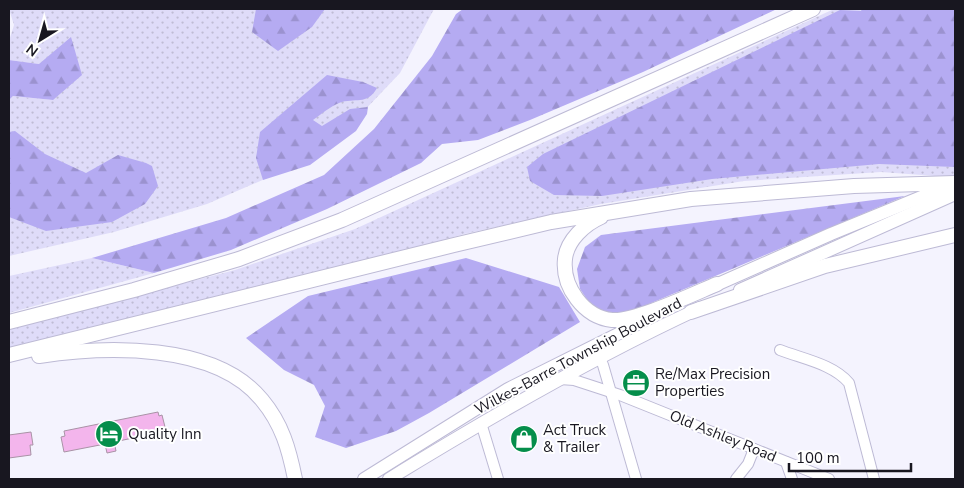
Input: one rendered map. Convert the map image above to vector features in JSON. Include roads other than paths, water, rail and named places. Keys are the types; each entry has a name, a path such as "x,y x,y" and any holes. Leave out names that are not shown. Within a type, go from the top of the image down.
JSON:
{"highway":[{"path":"9,322 134,290 239,259 342,220 813,9"},
{"path":"9,355 551,222 691,199 854,186 955,183"},
{"path":"630,209 589,223 576,236 567,250 565,268 569,286 573,294 586,309 604,318 624,320 717,284"},
{"path":"691,312 825,266 955,234"},
{"path":"9,360 74,351 107,351 165,354 206,363 238,378 261,399 276,421 289,449 295,479"},
{"path":"286,479 289,449"}],"main road":[{"name":"Wilkes-Barre Township Boulevard","path":"364,479 508,389 595,345 717,284 955,183"},
{"name":"Wilkes-Barre Township Boulevard","path":"389,479 481,423 600,357 691,312 802,261 955,194"}],"street":[{"path":"595,345 611,392 636,479"},
{"path":"780,350 830,369 849,383 874,479"},
{"name":"Old Ashley Road","path":"560,379 574,380 611,392 829,479"},
{"path":"481,423 498,479"},
{"path":"736,479 748,464 754,449"},
{"path":"786,462 792,479"}],"place":[{"name":"Re/Max Precision Properties","path":"636,383"},
{"name":"Quality Inn","path":"109,434"},
{"name":"Act Truck & Trailer","path":"524,439"}]}
